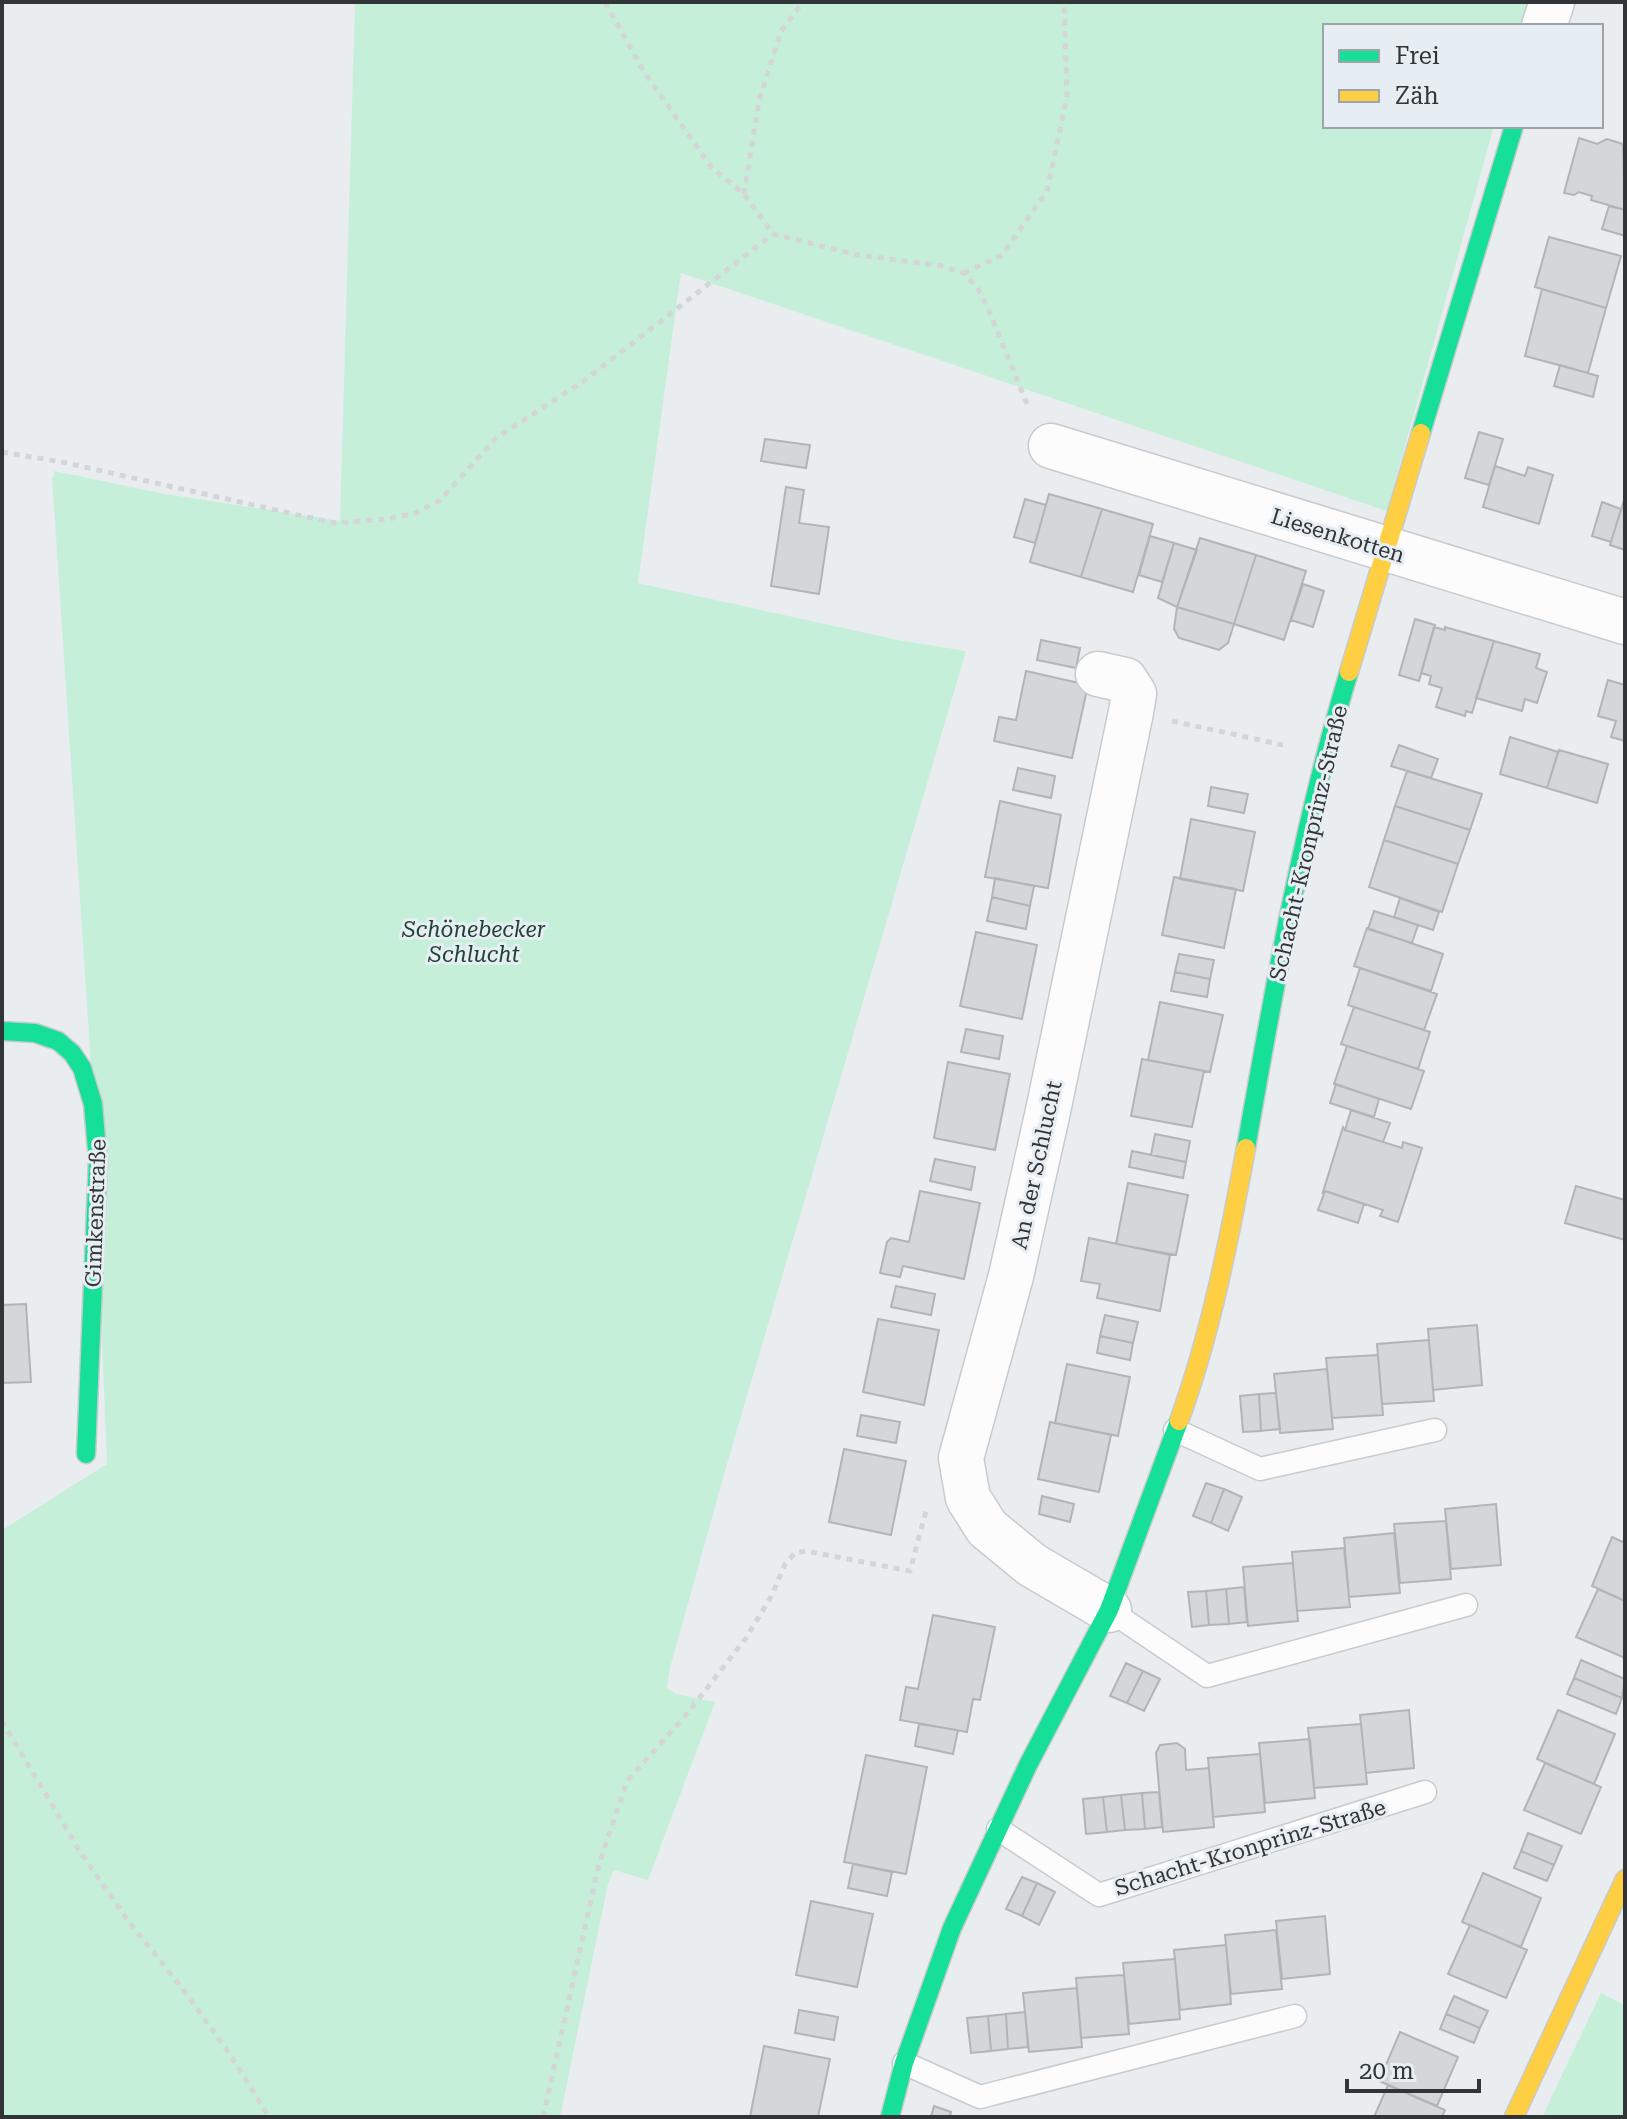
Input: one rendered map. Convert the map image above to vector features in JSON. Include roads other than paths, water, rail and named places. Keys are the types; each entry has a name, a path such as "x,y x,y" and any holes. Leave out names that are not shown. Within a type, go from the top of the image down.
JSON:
{"street":[{"path":"1545,24 1552,2"},
{"name":"Schacht-Kronprinz-Straße","path":"890,2117 904,2063 952,1928 1028,1765 1109,1610 1193,1383 1231,1231 1265,1040 1324,754 1513,128"},
{"name":"Liesenkotten","path":"1051,446 1625,622"},
{"name":"An der Schlucht","path":"1098,674 1125,680 1134,694 1131,712 1011,1276 961,1458 968,1498 987,1528 1032,1565 1109,1610"},
{"name":"Gimkenstraße","path":"2,1031 40,1034 66,1046 84,1071 96,1114 98,1161 86,1454"},
{"path":"1514,2117 1625,1879"}],"lane":[{"path":"1175,1430 1260,1469 1435,1430"},
{"path":"1109,1610 1207,1676 1466,1605"},
{"name":"Schacht-Kronprinz-Straße","path":"998,1829 1099,1895 1425,1792"},
{"path":"904,2063 980,2097 1295,2016"}],"park label":[{"name":"Schönebecker Schlucht","path":"474,942"}]}
